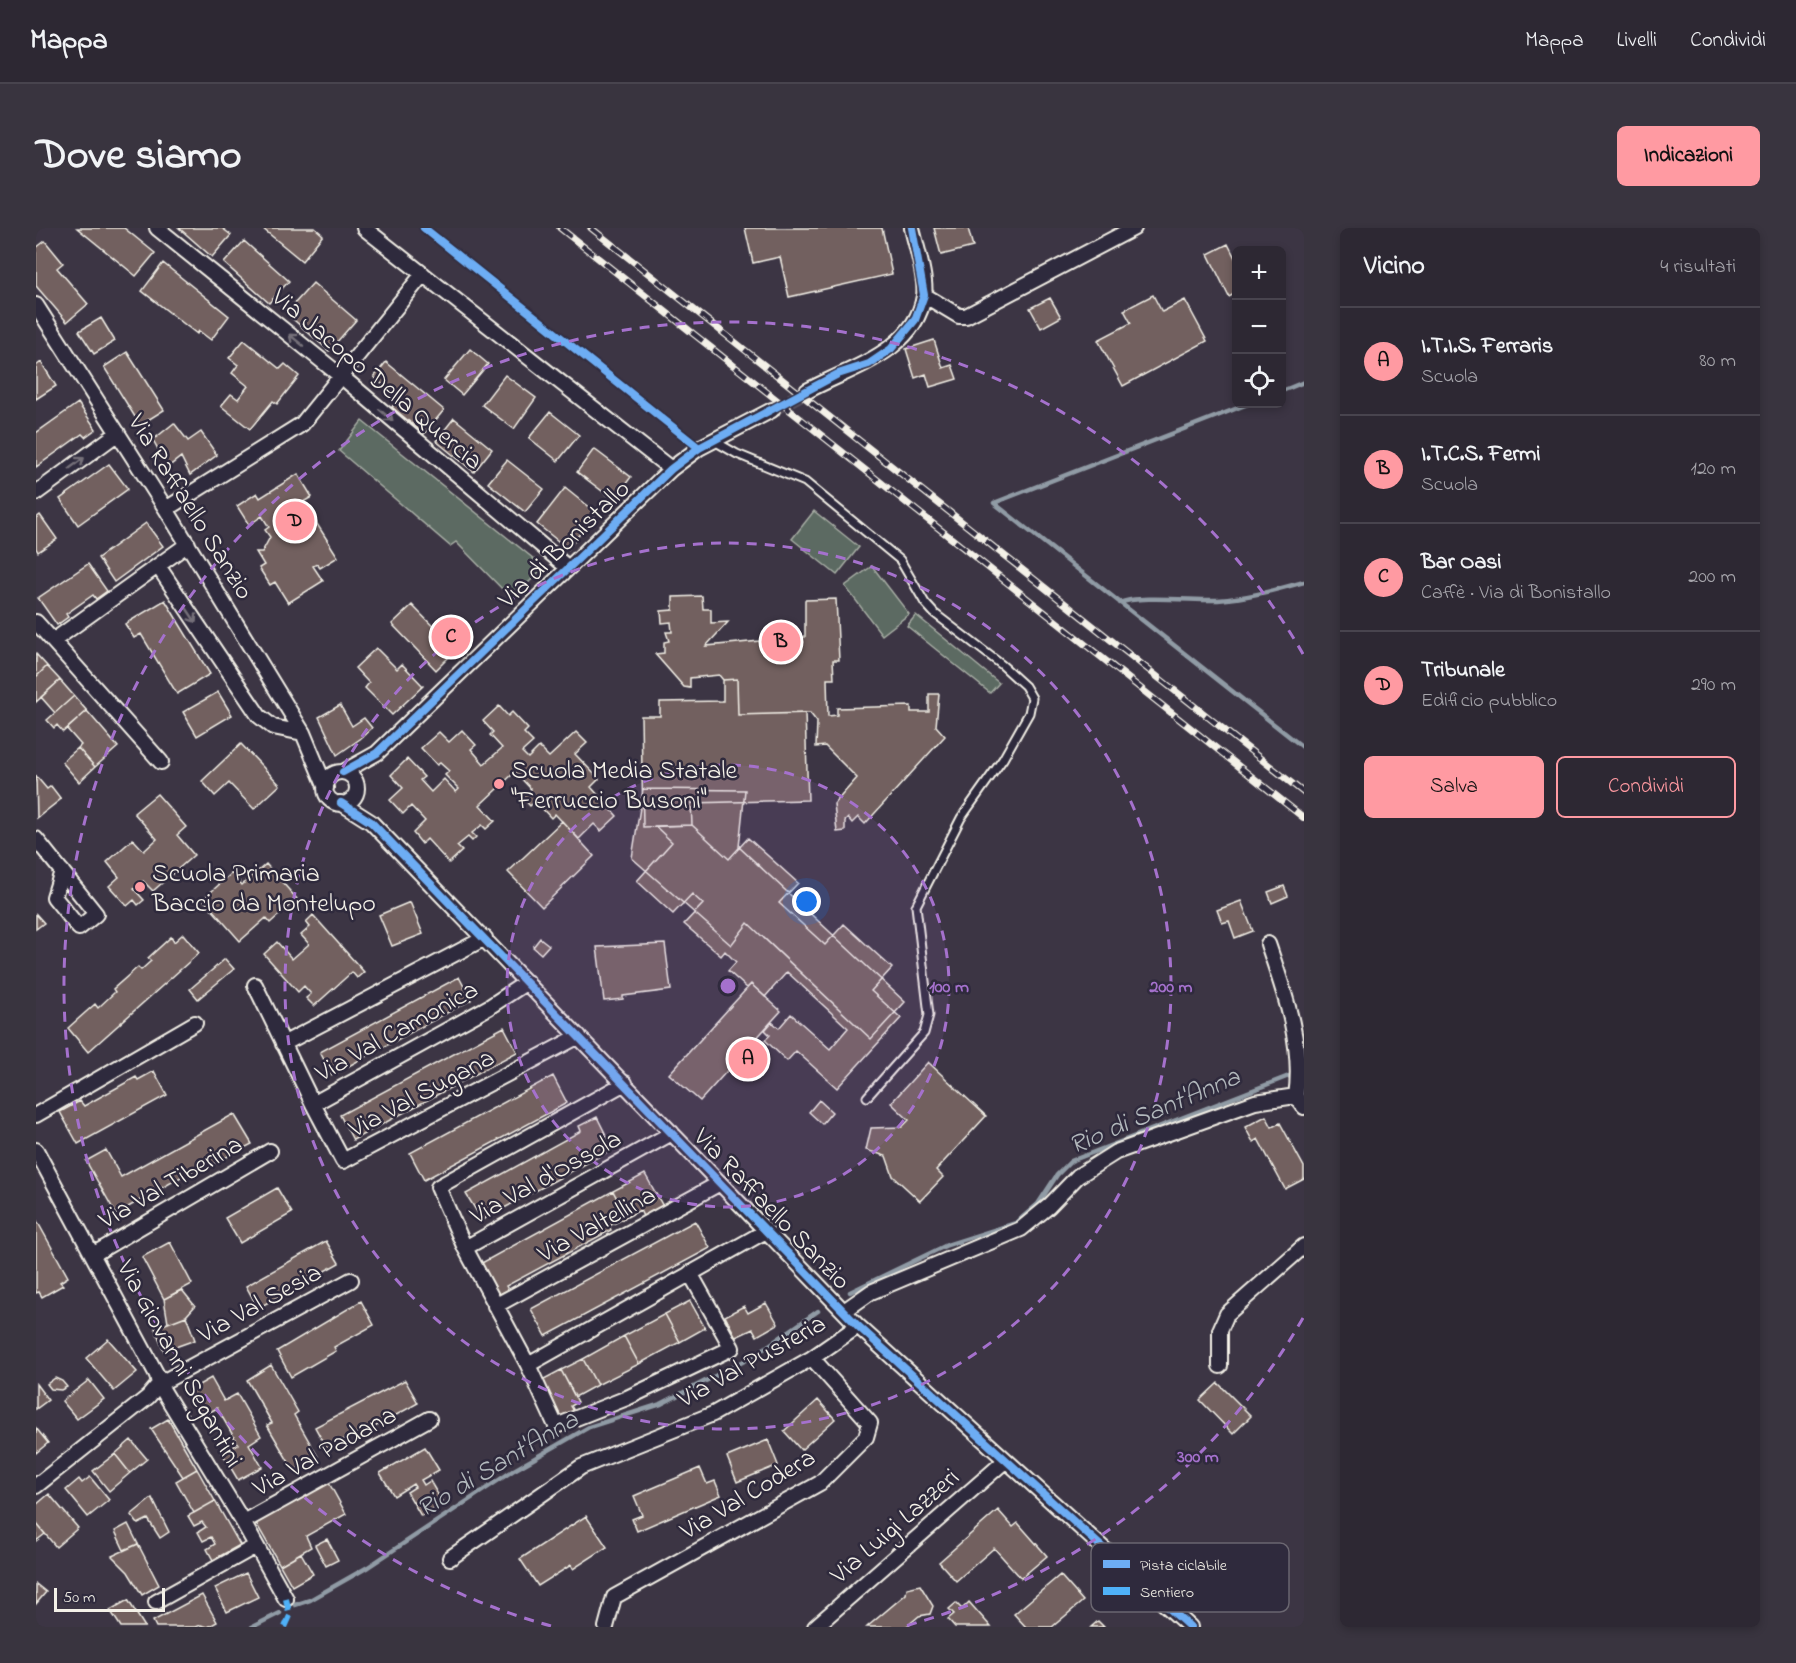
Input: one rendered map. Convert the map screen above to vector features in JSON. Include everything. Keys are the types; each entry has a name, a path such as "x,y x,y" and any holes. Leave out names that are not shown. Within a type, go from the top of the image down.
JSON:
{"street":[{"name":"Via Jacopo Della Quercia","path":"157,228 342,377 567,567"},
{"path":"364,228 671,469"},
{"path":"807,391 838,374 869,364 891,349 915,320 924,296 912,228"},
{"path":"924,296 959,316 966,316 1134,228"},
{"path":"166,508 289,434 312,413 423,274"},
{"name":"Via Raffaello Sanzio","path":"36,305 166,508 306,739 332,800 371,822 858,1326 1097,1543"},
{"name":"Via di Bonistallo","path":"339,773 376,753 671,469 699,448 716,442 772,410"},
{"path":"36,493 118,433"},
{"path":"53,641 188,544"},
{"path":"158,566 260,716 273,727 306,739"},
{"path":"36,622 161,762"},
{"name":"Via Raffaello Sanzio","path":"306,739 339,773 355,779 357,791 371,822"},
{"name":"Via di Bonistallo","path":"357,791 376,753"},
{"path":"326,788 328,779 339,773"},
{"path":"341,804 350,801 357,791"},
{"path":"36,839 62,870"},
{"name":"Via Val Camonica","path":"283,1044 485,938"},
{"path":"844,1311 871,1292 1021,1229 1049,1206 1078,1176 1116,1152 1255,1102 1300,1102 1302,1077 1300,1041 1268,944"},
{"name":"Via Val Camonica","path":"255,985 313,1104 489,1007 527,982"},
{"path":"36,1115 195,1023"},
{"name":"Via Val Sugana","path":"313,1104 343,1161 579,1036"},
{"name":"Via Val d'Ossola","path":"625,1083 438,1187 465,1248 672,1133"},
{"name":"Via Giovanni Segantini","path":"36,1150 94,1254 157,1375 159,1384 243,1522 286,1599"},
{"name":"Via Val Tiberina","path":"94,1254 270,1150"},
{"name":"Via Valtellina","path":"495,1306 720,1183"},
{"path":"528,1365 766,1231"},
{"path":"1220,1366 1220,1330 1227,1314 1304,1246"},
{"path":"465,1248 528,1365 555,1426 627,1398 732,1348 690,1273"},
{"name":"Via Val Sesia","path":"36,1486 148,1397 159,1384 351,1280"},
{"name":"Via Val Pusteria","path":"450,1557 581,1467 713,1414 812,1358 858,1326"},
{"name":"Via Val Codera","path":"606,1627 614,1597 820,1484 866,1437 870,1423 812,1358"},
{"name":"Via Val Padana","path":"243,1522 429,1419"},
{"name":"Via Luigi Lazzeri","path":"814,1627 1006,1460"},
{"path":"156,1602 256,1546"},
{"name":"Via Raffaello Sanzio","path":"1173,1612 1190,1627"}],"lane":[{"path":"716,442 737,454 806,482 900,560 925,603 934,613 1002,665 1025,686 1032,698 1029,713 1009,750 961,818 915,906 930,1015 924,1033 867,1097"}],"green space":[{"path":"362,421 544,567 512,599 456,542 450,546 339,451"},
{"path":"814,511 859,547 837,575 792,539"},
{"path":"872,566 909,614 882,635 845,586"},
{"path":"916,615 999,683 990,693 907,626"}],"building":[{"path":"77,228 124,228 155,253 136,276"},
{"path":"179,228 222,228 231,235 212,257"},
{"path":"262,228 315,228 323,235 302,261"},
{"path":"745,228 882,228 892,274 789,297 780,257 753,263"},
{"path":"934,228 968,228 973,247 941,255"},
{"path":"45,241 63,263 57,268 88,304 67,322 36,286 36,248"},
{"path":"244,241 289,281 269,303 224,263"},
{"path":"1228,244 1232,252 1232,295 1229,297 1208,254"},
{"path":"163,263 229,316 211,340 199,331 197,334 142,291"},
{"path":"313,283 356,320 329,351 286,313"},
{"path":"1153,295 1162,312 1185,300 1207,341 1123,386 1098,340 1131,323 1124,310"},
{"path":"1050,298 1061,317 1041,328 1030,308"},
{"path":"101,318 115,341 94,354 79,331"},
{"path":"244,340 280,369 285,364 299,376 277,404 273,401 250,429 221,406 231,394 238,399 248,386 232,373 238,365 229,358"},
{"path":"934,340 943,368 952,365 957,379 930,387 926,374 915,378 906,349"},
{"path":"470,349 488,364 462,395 444,380"},
{"path":"127,352 164,410 140,425 104,367"},
{"path":"41,362 56,386 36,399 36,366"},
{"path":"386,362 444,410 424,434 392,407 399,399 374,377"},
{"path":"505,375 536,398 514,429 482,405"},
{"path":"78,403 96,429 85,437 82,434 36,467 36,433"},
{"path":"550,412 579,435 558,461 529,438"},
{"path":"454,418 492,449 474,472 436,441"},
{"path":"174,423 188,441 201,432 217,455 190,475 181,457 168,467 153,440"},
{"path":"594,449 631,477 614,500 577,472"},
{"path":"507,460 544,489 525,512 488,483"},
{"path":"109,464 128,489 78,525 60,499"},
{"path":"298,474 312,497 303,502 338,557 320,568 317,564 313,566 323,581 288,603 275,582 270,585 259,568 264,565 256,552 262,552 270,537 265,530 269,527 262,516 249,525 237,506 257,493 260,498"},
{"path":"565,488 596,513 568,549 537,524"},
{"path":"40,515 57,539 38,552 36,518"},
{"path":"146,523 163,546 114,582 98,558"},
{"path":"88,564 107,591 96,599 93,595 66,614 68,617 57,625 38,598"},
{"path":"702,596 703,609 711,609 711,623 728,622 706,646 805,637 805,600 836,599 839,660 833,660 834,679 827,679 828,716 837,715 837,708 911,706 911,712 929,712 929,694 939,694 936,726 945,736 865,824 858,817 852,823 848,818 845,821 845,831 837,832 834,804 857,778 825,746 816,747 817,722 810,713 738,715 737,679 723,680 719,675 690,678 690,688 684,687 655,654 664,653 664,642 669,641 666,632 672,632 671,622 662,623 661,611 673,610 673,597"},
{"path":"165,600 210,674 177,694 141,634 134,638 125,624"},
{"path":"412,605 456,650 436,670 392,624"},
{"path":"376,648 397,669 402,664 423,686 392,715 365,688 369,683 355,668"},
{"path":"36,654 47,666 36,677"},
{"path":"47,666 60,680 36,702 36,677"},
{"path":"737,679 738,715 805,713 808,800 691,803 692,825 643,827 641,716 660,716 660,702 723,701 723,680"},
{"path":"60,680 74,696 55,713 41,697"},
{"path":"218,692 232,715 197,736 183,712"},
{"path":"74,696 87,711 63,732 57,725 54,728 47,720"},
{"path":"340,705 352,726 364,718 372,728 337,755 319,717"},
{"path":"499,706 508,716 512,712 528,729 524,733 533,742 522,752 528,758 539,747 549,757 576,732 587,743 575,754 599,779 591,787 617,816 601,831 594,824 579,839 555,814 551,818 535,801 530,806 522,797 531,789 515,772 480,805 495,821 486,829 482,825 472,833 476,837 472,841 468,837 457,846 462,851 449,863 427,839 422,844 413,833 425,821 411,806 403,814 390,800 403,788 391,775 407,759 424,777 420,780 431,792 444,779 456,792 459,789 445,775 449,771 440,763 437,765 421,748 439,732 449,742 462,730 476,745 471,749 484,764 502,748 490,735 493,732 483,721"},
{"path":"87,711 118,747 95,767 78,748 81,745 67,729"},
{"path":"241,744 280,785 254,809 229,783 215,796 202,781"},
{"path":"78,748 95,767 79,782 62,762"},
{"path":"36,776 47,789 51,786 61,799 37,818"},
{"path":"643,789 745,790 739,847 905,1002 871,1039 748,923 731,945 632,858"},
{"name":"Scuola Primaria Baccio da Montelupo","path":"157,794 186,827 177,835 194,855 153,891 143,881 134,889 144,900 138,905 134,900 127,906 109,886 119,877 107,862 133,839 144,851 157,839 134,813"},
{"path":"562,821 594,856 542,907 508,872"},
{"path":"692,825 729,859 748,838 798,883 779,903 825,945 844,924 892,968 871,991 901,1018 837,1088 796,1051 787,1061 765,1040 770,1035 765,1030 772,1022 779,1028 791,1014 830,1049 848,1028 787,972 765,997 751,984 747,988 728,971 736,962 725,951 721,956 684,924 703,904 692,894 673,914 637,881 672,842 655,826"},
{"path":"266,864 297,899 270,923 266,918 240,941 203,899 232,873 242,885"},
{"path":"1284,886 1288,896 1272,903 1268,892"},
{"path":"1241,901 1253,931 1235,938 1229,921 1222,923 1217,910"},
{"path":"410,902 423,934 392,946 379,915"},
{"path":"36,914 44,923 36,929"},
{"path":"313,915 364,972 357,978 352,972 314,1006 306,998 311,994 304,986 298,992 264,954 277,942 292,959 309,944 301,935 310,927 306,922"},
{"path":"183,934 199,953 88,1052 68,1028 95,1004 98,1008 115,992 113,989 138,967 141,970 151,961 148,958 171,937 174,942"},
{"path":"540,938 549,945 541,954 533,947"},
{"path":"665,944 671,990 623,996 623,999 604,1001 597,947"},
{"path":"225,959 234,969 198,999 190,989"},
{"path":"459,977 471,1000 332,1075 320,1052"},
{"path":"751,984 781,1011 700,1101 669,1074"},
{"path":"504,1027 517,1052 353,1140 340,1115"},
{"path":"928,1062 986,1116 936,1170 943,1177 920,1201 893,1176 886,1156 866,1150 871,1128 902,1127 909,1120 891,1103"},
{"path":"154,1071 167,1095 78,1144 60,1112 80,1101 84,1106 136,1077 138,1080"},
{"path":"553,1076 567,1103 424,1180 410,1153"},
{"path":"819,1100 832,1112 822,1124 809,1112"},
{"path":"234,1114 252,1144 211,1165 209,1161 116,1214 86,1161 106,1150 121,1177"},
{"path":"1266,1116 1272,1127 1280,1123 1304,1167 1304,1179 1285,1189 1258,1139 1253,1142 1245,1127"},
{"path":"597,1117 613,1149 482,1220 466,1194 581,1131 579,1126"},
{"path":"645,1174 665,1210 645,1221 640,1210 627,1217 613,1191"},
{"path":"277,1188 292,1213 240,1243 225,1218"},
{"path":"613,1191 627,1217 609,1226 611,1230 506,1286 508,1290 494,1297 478,1265"},
{"path":"36,1219 68,1277 60,1282 63,1285 42,1297 39,1292 36,1293"},
{"path":"695,1221 710,1248 546,1336 531,1309"},
{"path":"326,1241 339,1263 258,1308 246,1286"},
{"path":"170,1242 192,1284 164,1299 142,1257"},
{"path":"182,1290 195,1306 186,1316 168,1323 164,1299"},
{"path":"361,1301 374,1325 334,1347 336,1351 291,1377 277,1351"},
{"path":"690,1301 705,1328 680,1342 665,1314"},
{"path":"766,1303 778,1324 757,1336 753,1329 736,1337 725,1316 744,1306 748,1313"},
{"path":"665,1314 680,1342 639,1364 624,1336"},
{"path":"186,1316 195,1340 164,1351 155,1328"},
{"path":"624,1336 639,1364 597,1385 583,1359"},
{"path":"108,1339 137,1372 114,1391 86,1358"},
{"path":"583,1359 597,1385 575,1397 561,1370"},
{"path":"271,1365 298,1412 294,1415 318,1457 294,1471 267,1425 272,1423 247,1380"},
{"path":"561,1370 578,1402 571,1406 574,1411 561,1417 542,1380"},
{"path":"55,1378 67,1387 61,1390 51,1389 47,1384"},
{"path":"211,1378 224,1401 237,1394 261,1436 249,1444 262,1467 238,1480 222,1453 238,1444 217,1408 203,1416 188,1391"},
{"path":"89,1380 104,1399 77,1419 62,1401"},
{"path":"405,1380 418,1403 371,1429 369,1426 327,1449 315,1427"},
{"path":"1218,1383 1251,1416 1233,1434 1200,1400"},
{"path":"36,1384 48,1400 36,1409"},
{"path":"818,1400 835,1419 801,1450 784,1431"},
{"path":"168,1419 197,1469 183,1477 151,1429"},
{"path":"36,1428 48,1443 36,1453"},
{"path":"131,1440 147,1459 130,1473 115,1454"},
{"path":"768,1440 778,1465 737,1482 727,1457"},
{"path":"425,1447 439,1470 421,1480 424,1485 430,1481 443,1503 421,1516 407,1492 415,1487 413,1484 394,1496 380,1473"},
{"path":"115,1454 130,1473 109,1491 93,1471"},
{"path":"700,1468 707,1484 715,1481 721,1495 637,1531 632,1519 642,1515 634,1496"},
{"path":"197,1469 215,1501 194,1513 176,1481"},
{"path":"90,1477 109,1500 88,1517 66,1490 79,1479 82,1483"},
{"path":"329,1483 346,1514 306,1536 311,1547 280,1565 256,1523"},
{"path":"49,1494 78,1528 56,1547 36,1523 36,1505"},
{"path":"152,1498 169,1532 160,1538 148,1519 138,1524 131,1515"},
{"path":"215,1501 240,1545 213,1560 207,1549 215,1544 211,1537 203,1541 198,1532 206,1527 202,1522 194,1526 188,1516"},
{"path":"998,1510 1013,1527 1018,1523 1047,1556 1021,1578 994,1548 956,1581 939,1562"},
{"path":"586,1516 607,1547 573,1569 571,1565 538,1586 520,1559"},
{"path":"36,1523 45,1534 36,1541"},
{"path":"128,1524 138,1544 124,1550 115,1531"},
{"path":"327,1539 338,1560 326,1566 315,1545"},
{"path":"138,1544 159,1585 142,1595 128,1572 112,1556"},
{"path":"301,1553 313,1574 292,1586 280,1565"},
{"path":"246,1573 258,1597 227,1612 215,1588"},
{"path":"1060,1575 1083,1601 1052,1627 1026,1627 1014,1614"},
{"path":"36,1584 46,1592 36,1604"},
{"path":"920,1585 933,1606 930,1614 919,1616 906,1627 867,1627 906,1594 907,1588"},
{"path":"202,1595 217,1622 208,1627 201,1625 156,1627 153,1621"},
{"path":"128,1600 145,1627 121,1627 110,1610"},
{"path":"969,1602 991,1627 955,1627 948,1619 954,1614 949,1609 956,1603 962,1609"},
{"path":"1098,1621 1104,1627 1091,1627"}],"waterway":[{"path":"1286,389 1304,382"},
{"path":"994,503 1238,408"},
{"path":"994,503 1304,748"},
{"path":"1120,603 1139,599 1229,599 1304,582"},
{"name":"Rio di Sant'Anna","path":"850,1292 947,1245 1016,1223 1038,1204 1057,1175 1071,1161 1294,1074"},
{"name":"Rio di Sant'Anna","path":"295,1605 310,1600 368,1567 514,1470 589,1427 661,1404 752,1357 818,1311"},
{"name":"Rio di Sant'Anna","path":"252,1627 280,1613"}],"tunnel":[{"path":"772,410 807,391"}],"railway":[{"path":"560,228 1304,818"},
{"path":"591,228 1304,793"}],"marked path":[{"path":"285,1627 290,1616 286,1599"}],"cycle path":[{"path":"424,228 699,448"},
{"path":"343,772 377,753 671,469 699,448 838,374 869,364 891,349 915,320 924,295 912,228"},
{"path":"341,803 371,822 858,1326 1097,1543"},
{"path":"1173,1612 1190,1627"}],"place":[{"name":"Tribunale","path":"295,521"},
{"name":"Bar Oasi","path":"451,637"},
{"name":"I.T.C.S. Fermi","path":"781,642"},
{"name":"Scuola Media Statale \"Ferruccio Busoni\"","path":"499,784"},
{"name":"Scuola Primaria Baccio da Montelupo","path":"140,887"},
{"name":"I.T.I.S. Ferraris","path":"748,1059"}]}
